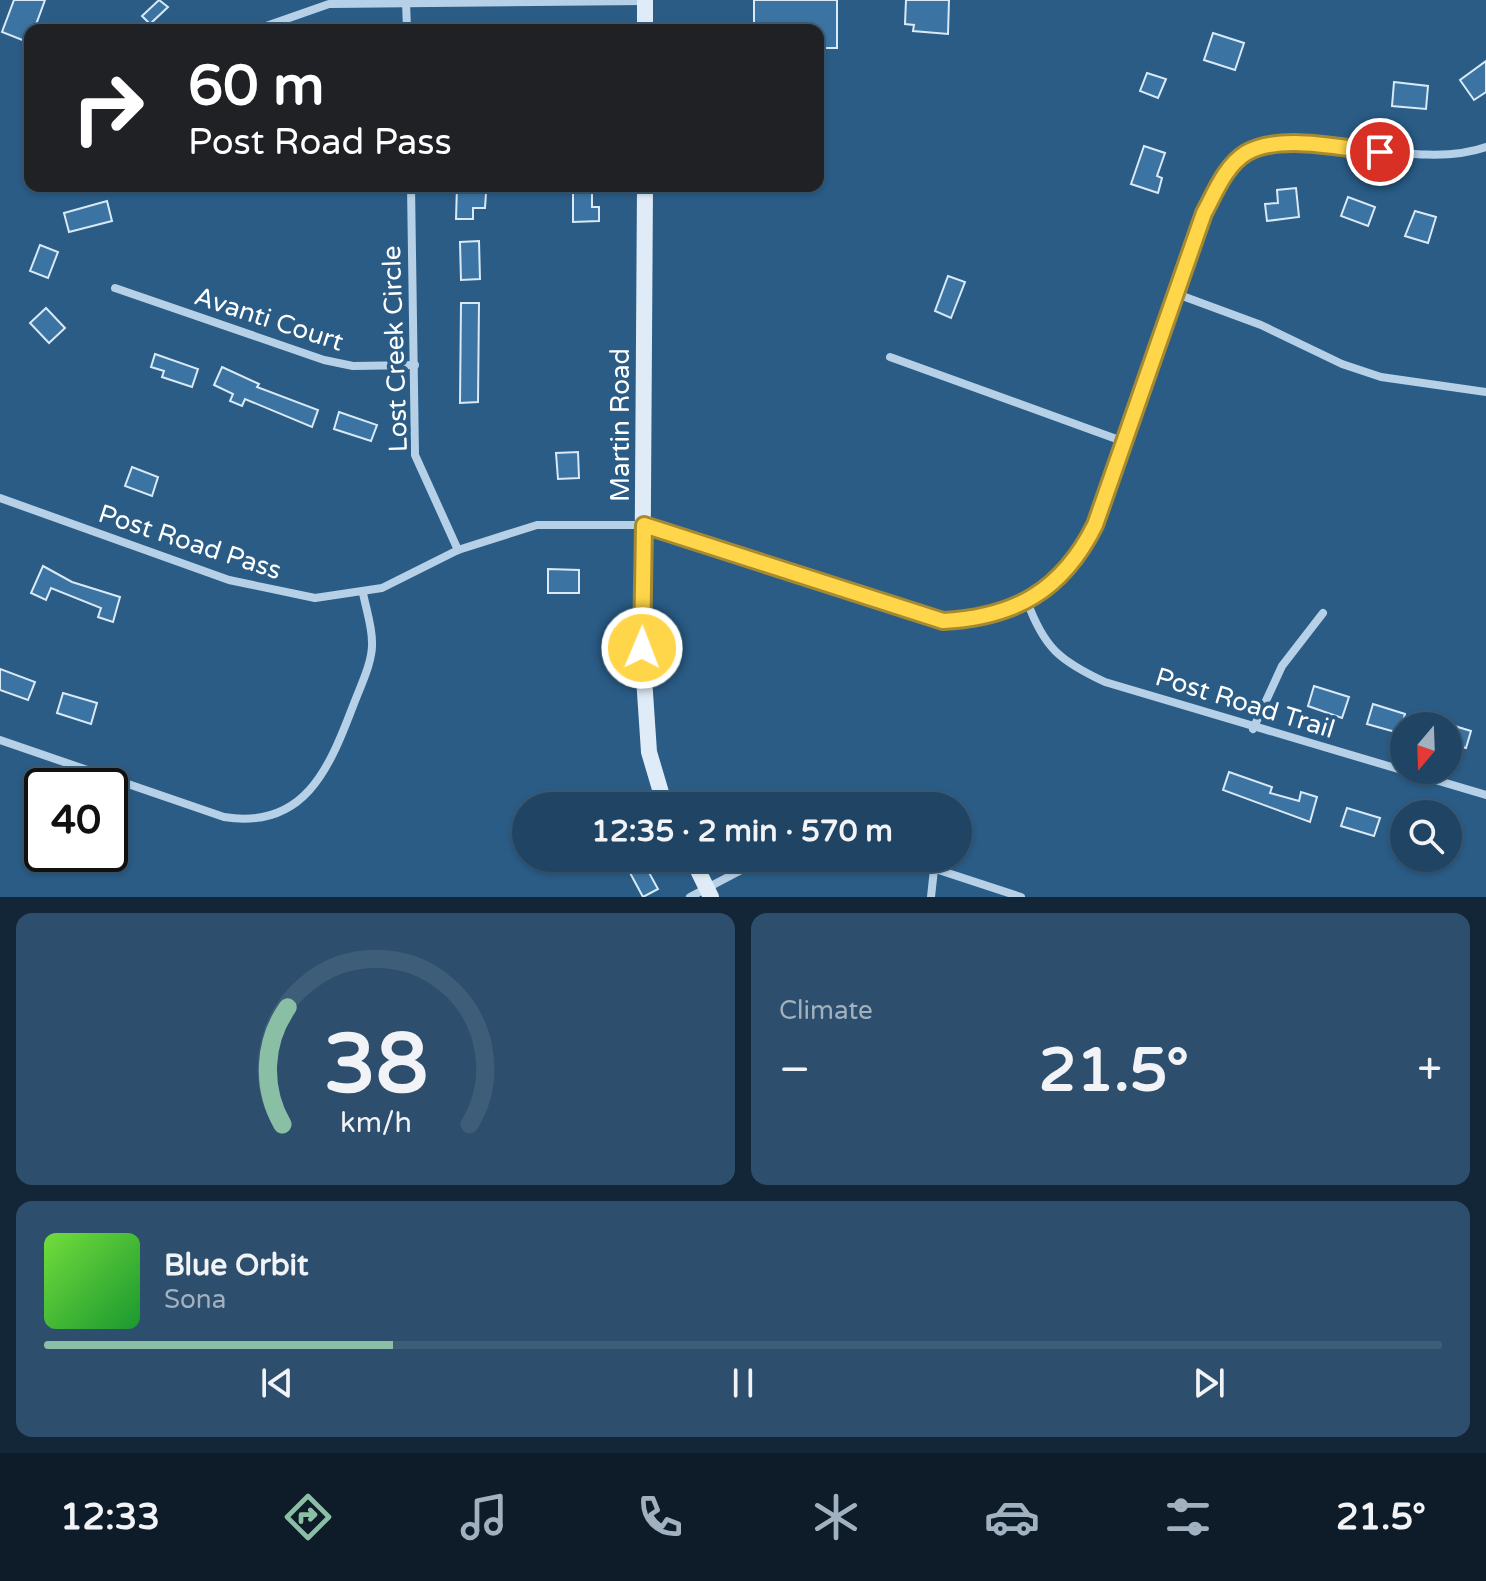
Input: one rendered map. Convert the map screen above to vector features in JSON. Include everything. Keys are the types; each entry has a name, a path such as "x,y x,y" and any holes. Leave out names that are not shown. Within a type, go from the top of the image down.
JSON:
{"street":[{"path":"272,24 329,4 645,0 645,24"},
{"path":"406,2 407,24"},
{"name":"Post Road Pass","path":"0,498 229,580 315,598 382,588 458,550 537,525 644,525 943,621 980,619 1027,601 1060,579 1084,547 1204,213 1224,175 1246,152 1280,145 1316,144 1448,157 1486,147"},
{"name":"Lost Creek Circle","path":"411,192 415,455 458,550"},
{"name":"Martin Road","path":"645,192 645,721 662,792"},
{"name":"Avanti Court","path":"115,288 324,360 353,366 415,365"},
{"path":"1177,294 1381,377 1486,392"},
{"path":"890,357 1122,441"},
{"path":"0,740 224,817 250,821 286,809 313,791 335,754 361,685 372,643 363,593"},
{"name":"Post Road Trail","path":"1027,601 1039,634 1067,664 1105,682 1253,729 1486,795"},
{"path":"1253,729 1282,666 1323,613"},
{"path":"699,872 709,893"},
{"path":"690,897 709,893 742,872"},
{"path":"931,897 934,872"},
{"path":"943,872 1021,897"}],"building":[{"path":"14,0 45,0 36,24 24,24 24,41 2,32"},
{"path":"159,0 168,7 150,24 142,16"},
{"path":"754,0 837,0 837,48 824,48 824,24 754,24"},
{"path":"906,0 949,0 948,34 913,31 914,25 905,24"},
{"path":"1213,33 1244,43 1235,70 1204,60"},
{"path":"1486,61 1486,92 1474,100 1460,80"},
{"path":"1147,73 1166,79 1158,98 1140,91"},
{"path":"1394,82 1428,86 1426,109 1392,106"},
{"path":"1144,146 1165,153 1157,176 1162,178 1158,193 1131,184"},
{"path":"1296,188 1299,217 1267,221 1265,204 1278,203 1277,190"},
{"path":"457,192 486,193 485,208 473,208 473,219 456,219"},
{"path":"573,192 592,192 592,207 599,207 599,221 573,222"},
{"path":"1348,197 1375,207 1368,226 1341,216"},
{"path":"107,201 112,221 69,232 64,213"},
{"path":"1415,211 1436,217 1428,243 1405,236"},
{"path":"479,241 480,279 461,280 460,242"},
{"path":"40,245 58,252 48,278 30,271"},
{"path":"948,276 965,282 951,318 935,311"},
{"path":"461,303 479,303 478,402 460,403"},
{"path":"46,308 65,328 49,343 30,323"},
{"path":"155,354 198,369 192,387 162,377 164,371 151,367"},
{"path":"222,367 259,384 257,387 318,410 312,427 245,399 242,406 230,401 233,394 214,385"},
{"path":"339,412 377,425 371,441 334,429"},
{"path":"578,452 579,478 558,479 556,453"},
{"path":"132,467 158,477 152,496 125,486"},
{"path":"43,566 72,582 120,597 113,622 98,617 101,608 51,588 46,600 31,593"},
{"path":"548,569 579,570 579,593 548,593"},
{"path":"0,669 35,682 28,700 0,690"},
{"path":"1314,686 1349,697 1342,718 1308,706"},
{"path":"63,693 97,703 91,724 57,713"},
{"path":"1373,704 1399,712 1390,712 1390,730 1367,724"},
{"path":"1462,728 1471,731 1466,748 1462,747"},
{"path":"1229,772 1272,787 1270,793 1299,801 1301,792 1317,797 1310,822 1223,790"},
{"path":"1347,808 1380,818 1374,836 1341,826"},
{"path":"630,872 649,872 658,889 643,897"}],"route":[{"path":"642,648 644,525 887,606 943,621 980,619 1027,601 1060,579 1084,547 1095,525 1204,213 1224,175 1246,152 1280,145 1316,144 1380,152"}]}
